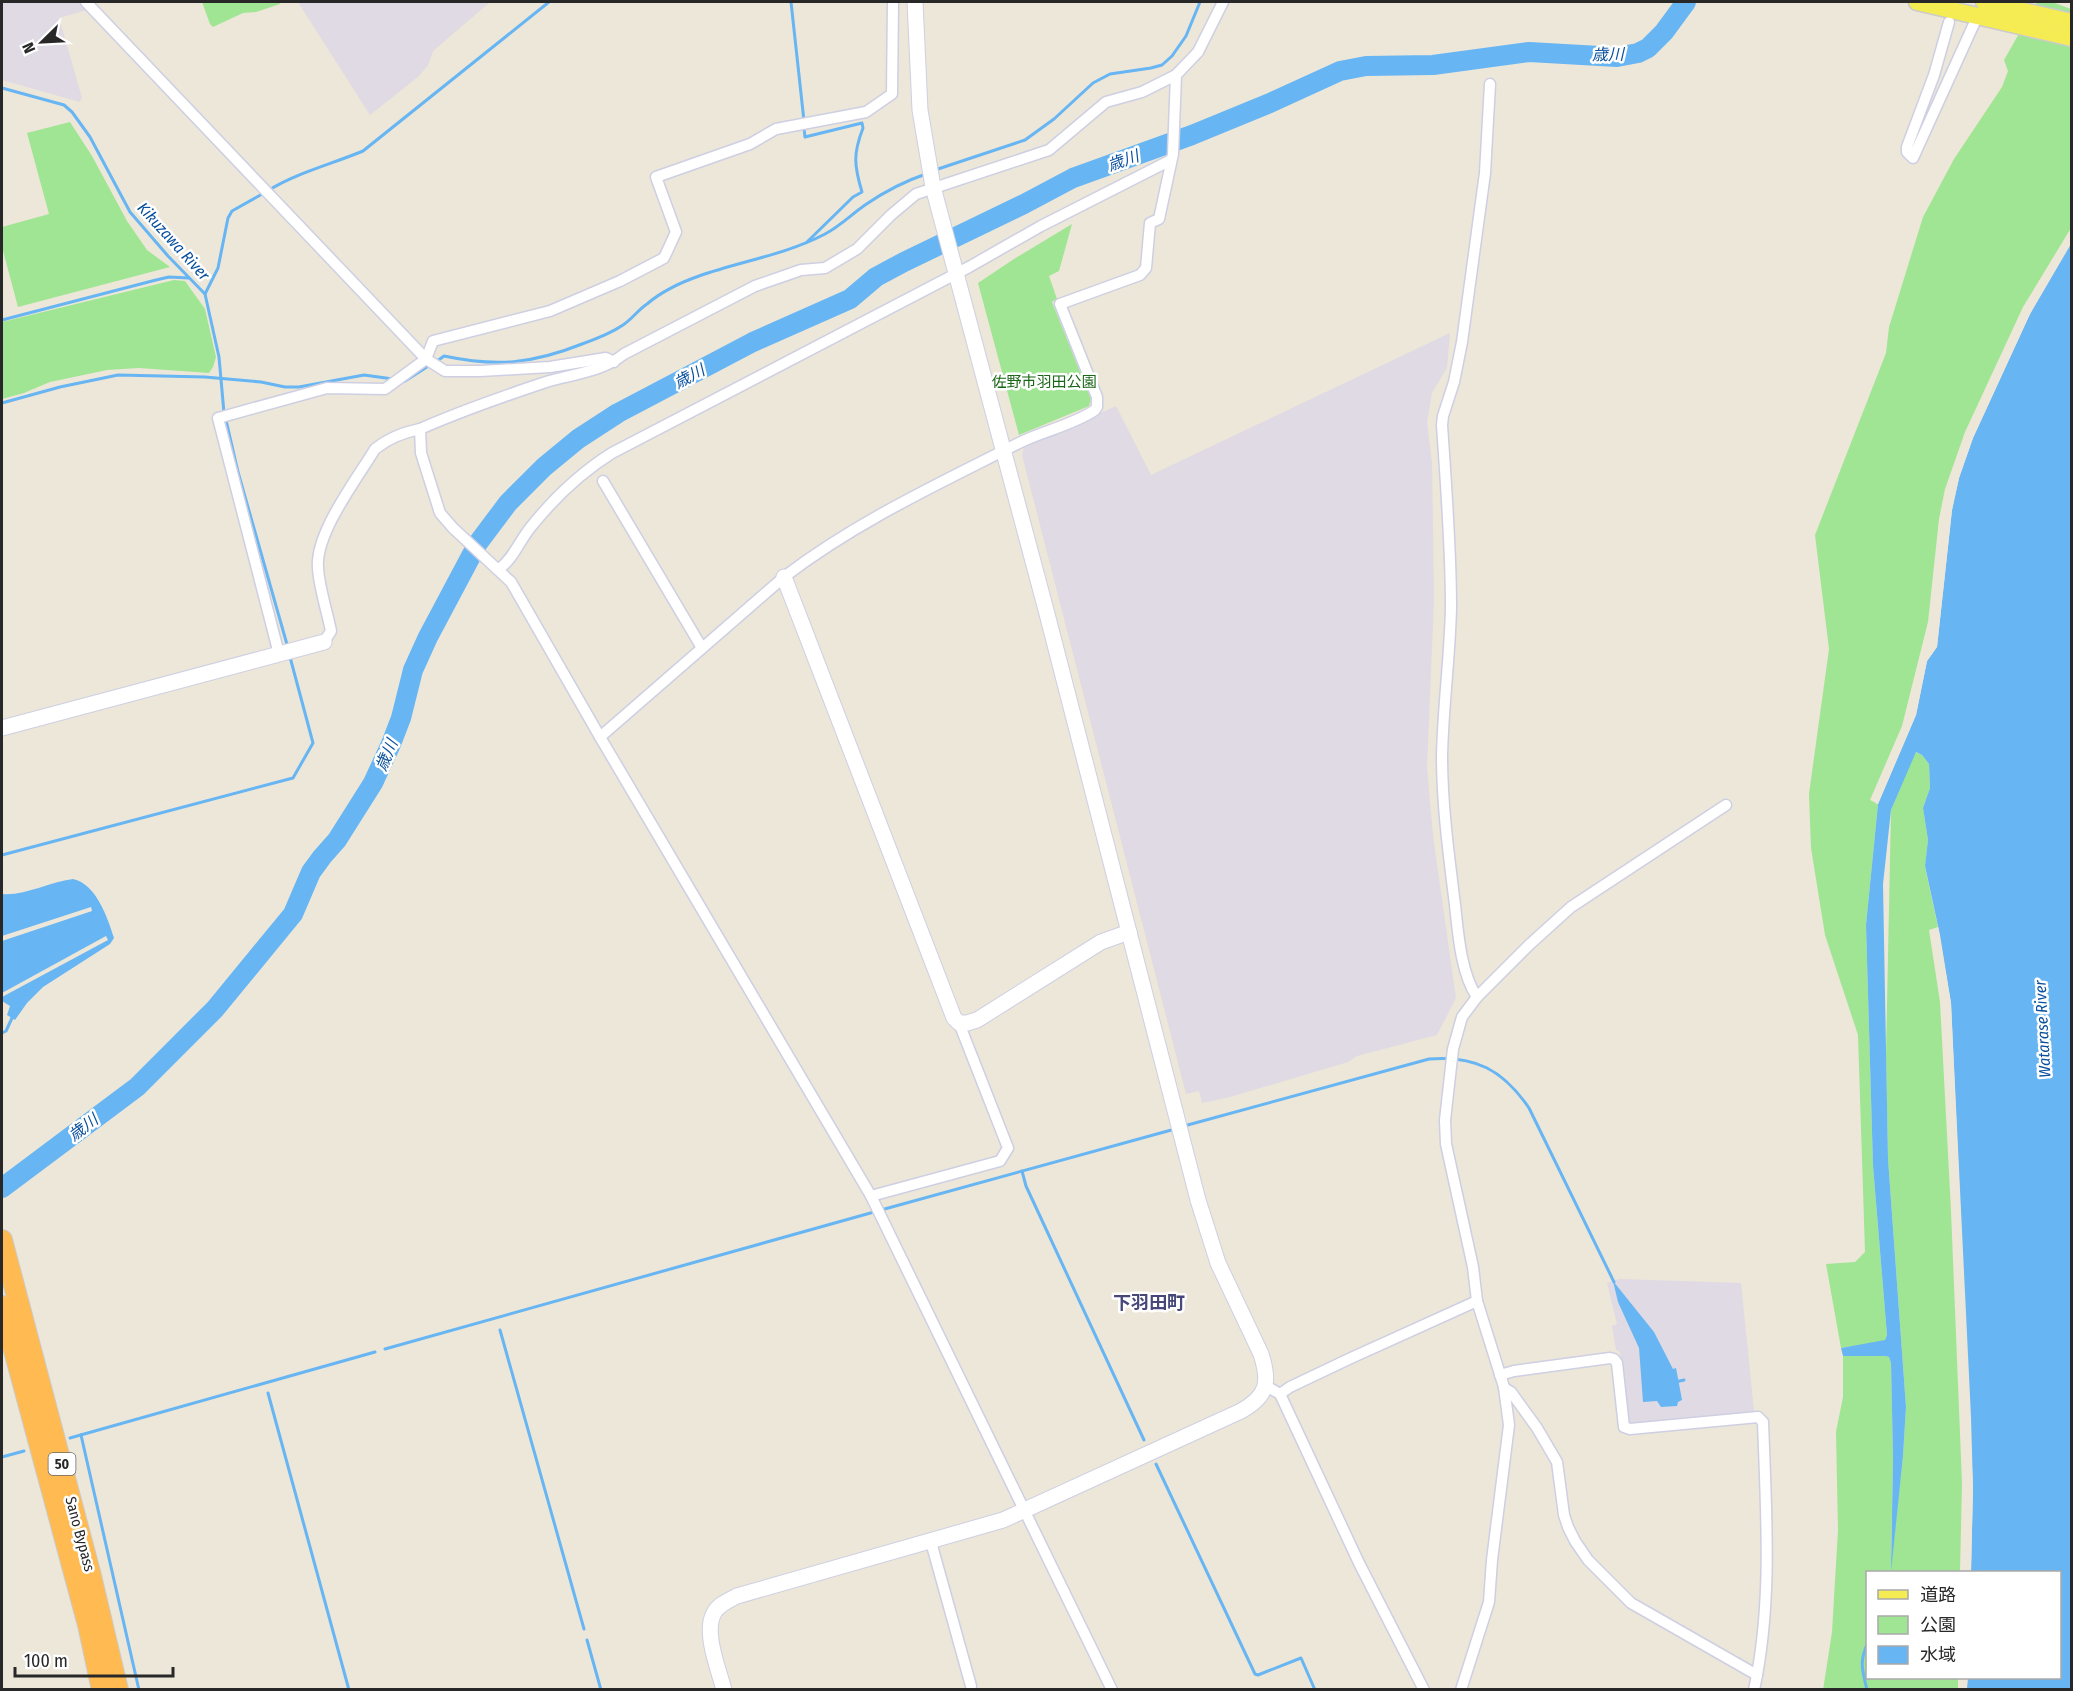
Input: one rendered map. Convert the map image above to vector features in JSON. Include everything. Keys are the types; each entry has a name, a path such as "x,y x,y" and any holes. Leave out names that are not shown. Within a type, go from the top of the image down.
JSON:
{"highway":[{"name":"Sano Bypass","path":"2,1240 91,1576 118,1689"},
{"name":"Sano Bypass","path":"2,1306 88,1625 102,1689"}],"main road":[{"path":"1917,2 1990,8 2072,22"},
{"path":"1990,8 2072,38"}],"street":[{"path":"86,2 431,362 446,371 550,367 606,358 614,362"},
{"path":"431,362 433,341 550,311 620,281 664,258 676,232 656,177 750,144 776,129 866,112 892,94 892,2"},
{"path":"724,1689 710,1629 714,1613 726,1602 737,1596 991,1525 1026,1511 1241,1411 1262,1395 1266,1386 1265,1366 1261,1354 1223,1276 1213,1249 1181,1135 934,190 920,110 915,2"},
{"path":"2,728 324,642 331,631 318,568 324,535 375,449 388,439 509,395 614,362 635,348 755,286 801,270 825,268 857,249 916,194 934,190 1049,150 1106,102 1142,92 1176,75 1198,52 1223,2"},
{"path":"1949,22 1931,83 1907,147 1907,152 1913,158 1990,8"},
{"path":"600,737 784,577 814,554 891,507 1021,441 1091,412 1097,406 1097,397 1060,304 1140,275 1146,268 1150,223 1159,219 1172,157 1176,75"},
{"path":"1477,997 1466,975 1457,925 1443,789 1442,755 1449,671 1451,604 1442,425 1456,372 1466,319 1485,173 1490,84"},
{"path":"499,569 506,564 528,531 553,500 593,464 1172,157"},
{"path":"279,654 218,418 327,388 385,389 431,362"},
{"path":"420,429 421,453 440,513 511,582 876,1206 1112,1689"},
{"path":"603,481 702,648"},
{"path":"784,577 949,1009 959,1023 1008,1148 1000,1161 876,1206"},
{"path":"1461,1689 1491,1592 1492,1560 1509,1425 1504,1388 1477,1301 1473,1267 1446,1144 1445,1120 1453,1049 1462,1017 1477,997 1571,907 1726,805"},
{"path":"959,1023 978,1020 1101,942 1129,932"},
{"path":"1280,1394 1351,1358 1477,1301"},
{"path":"1500,1375 1514,1371 1610,1358 1617,1363 1624,1427 1630,1429 1761,1418 1768,1548 1763,1639 1754,1689"},
{"path":"1266,1386 1280,1394 1359,1563 1424,1689"},
{"path":"1504,1388 1511,1392 1537,1428 1557,1462 1564,1515 1575,1541 1588,1560 1632,1604 1757,1675"},
{"path":"932,1542 971,1686"}],"shaded area":[{"path":"2,2 78,2 87,10 59,18 82,98 80,102 2,80"},
{"path":"298,2 490,2 433,51 428,65 419,76 370,115"},
{"path":"1450,333 1447,368 1432,393 1427,422 1432,463 1434,599 1427,767 1433,836 1456,998 1437,1035 1357,1056 1348,1062 1202,1103 1199,1091 1186,1094 1022,455 1024,448 1116,406 1151,475"},
{"path":"1619,1279 1741,1283 1754,1411 1632,1425 1627,1422 1620,1352 1616,1350 1612,1326 1617,1324 1607,1283"}],"green space":[{"path":"202,2 279,2 280,4 256,12 243,13 213,27"},
{"path":"2037,2 2052,2 2071,9 2071,228 2023,307 1965,432 1945,489 1939,519 1928,622 1902,726 1870,800 1878,804 1866,925 1873,1166 1887,1335 1885,1340 1880,1342 1841,1348 1826,1264 1855,1262 1865,1252 1858,1035 1825,935 1811,848 1809,794 1829,649 1815,535 1886,353 1889,327 1923,217 1954,159 2002,87 2008,71 2004,60"},
{"path":"70,122 92,156 127,221 147,250 170,267 18,307 2,247 2,227 49,214 27,133"},
{"name":"佐野市羽田公園","path":"1072,224 1059,271 1049,276 1057,299 1052,302 1091,399 1089,406 1019,435 978,283"},
{"path":"174,280 185,281 205,309 216,357 209,373 139,368 107,370 50,382 2,399 2,322"},
{"path":"1915,752 1922,755 1929,764 1930,788 1923,808 1928,840 1925,867 1938,927 1929,930 1940,1002 1951,1211 1962,1483 1960,1571 1866,1571 1866,1679 1958,1679 1958,1689 1823,1690 1832,1632 1838,1530 1836,1432 1843,1397 1843,1356 1885,1356 1889,1357 1891,1363 1893,1458 1891,1562 1903,1456 1906,1407 1888,1159 1886,1054 1891,810"}],"water":[{"name":"Watarase River","path":"2071,244 2071,1689 1967,1689 1968,1679 2061,1679 2061,1571 1971,1571 1973,1488 1951,1003 1940,935 1925,866 1928,840 1923,808 1930,788 1929,764 1922,755 1916,752 1891,810 1883,884 1888,1159 1906,1407 1891,1571 1893,1458 1891,1363 1889,1357 1885,1356 1843,1356 1841,1348 1885,1340 1887,1335 1873,1166 1866,925 1878,804 1916,715 1927,661 1937,647 1952,510 1959,478 1973,438 2030,314"},
{"path":"73,879 88,887 100,902 114,938 110,944 43,987 27,1003 15,1020 7,1015 10,1006 2,1001 2,894 19,893"},
{"path":"1613,1281 1654,1332 1673,1369 1676,1368 1682,1400 1677,1406 1661,1407 1657,1401 1643,1402 1639,1348 1618,1302"}],"pier":[{"path":"2072,241 2030,314 1973,438 1959,478 1952,510 1937,647 1927,661 1916,715 1878,804 1875,803 1913,714 1924,660 1935,646 1949,510 1956,477 1970,437 2027,312 2047,277"},
{"path":"91,907 92,911 2,941 2,936"},
{"path":"1938,927 1951,1003 1971,1417 1973,1488 1971,1571 1968,1571 1970,1488 1968,1417 1948,1004 1936,928"},
{"path":"106,936 108,940 2,997 2,993"}],"waterway":[{"name":"Kikuzawa River","path":"269,190 304,173 363,151 549,2"},
{"path":"791,2 804,121"},
{"path":"935,170 1025,140 1054,119 1093,83 1110,74 1162,65 1172,56 1186,36 1200,2"},
{"name":"歳川","path":"2,1188 137,1087 215,1009 293,914 311,872 337,840 373,783 401,718 413,670 478,543 508,503 544,467 578,439 618,413 753,342 850,299 876,277 904,262 1073,178 1192,135 1340,71 1366,66 1433,65 1529,52 1617,57 1638,53 1648,48 1664,32 1686,2"},
{"name":"Kikuzawa River","path":"2,88 64,105 72,112 90,137 130,212 205,294 218,268 228,218 232,211 264,193"},
{"path":"804,128 805,137 862,123 863,128 856,160 862,192 853,197 807,242"},
{"path":"436,362 444,356 480,362 514,362 564,351 608,334 623,325 653,300 686,281 779,253 825,234 880,196 902,183 926,174"},
{"path":"2,320 169,277 189,278"},
{"path":"205,294 219,357 224,413"},
{"path":"403,381 430,365"},
{"path":"2,403 60,387 118,375 205,377 261,382 285,387 299,387 364,375 393,379"},
{"path":"226,420 238,472 288,648"},
{"path":"2,855 293,778 313,743 290,657"},
{"path":"2,1033 6,1031 12,1018"},
{"path":"1184,1126 1429,1059 1445,1058 1474,1063 1498,1075 1509,1084 1529,1108 1614,1282"},
{"path":"881,1210 1175,1129"},
{"path":"1022,1171 1026,1186 1144,1440"},
{"path":"385,1349 874,1212"},
{"path":"500,1330 584,1629"},
{"path":"70,1438 375,1352"},
{"path":"1675,1382 1684,1380"},
{"path":"268,1393 349,1690"},
{"path":"81,1435 139,1690"},
{"path":"2,1457 24,1451"},
{"path":"1156,1464 1255,1674 1258,1675 1301,1658 1315,1690"},
{"path":"587,1640 601,1690"},
{"path":"1866,1647 1862,1666 1867,1690"}],"district":[{"name":"下羽田町","path":"1149,1303"}]}
